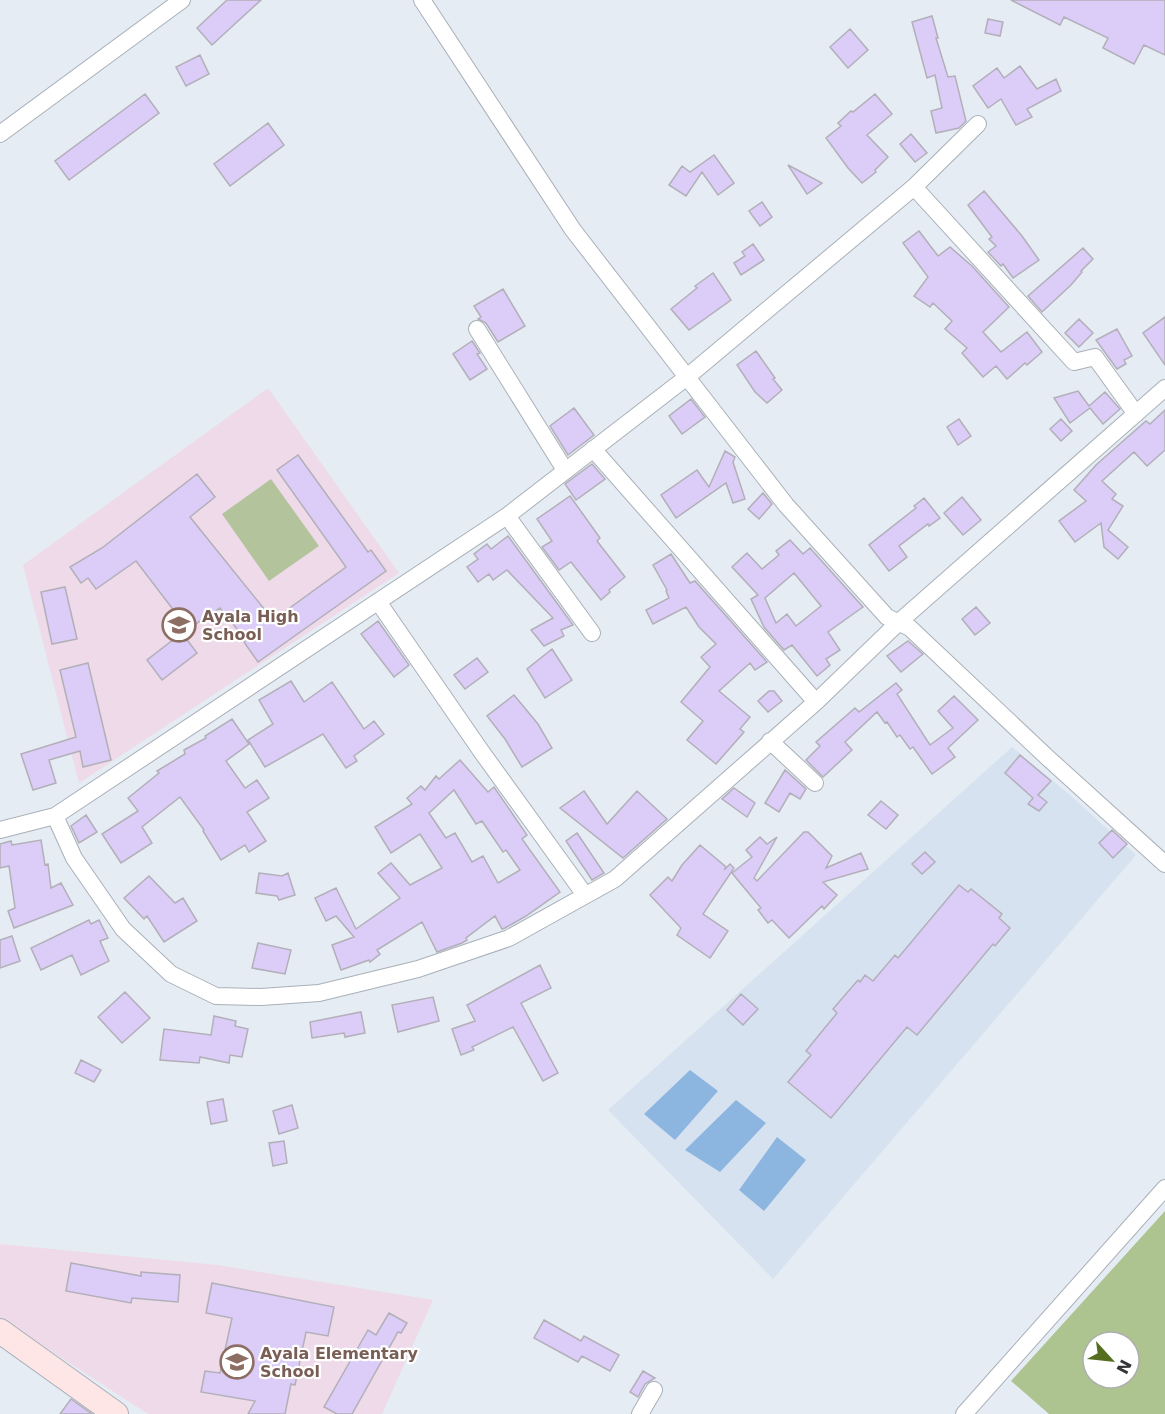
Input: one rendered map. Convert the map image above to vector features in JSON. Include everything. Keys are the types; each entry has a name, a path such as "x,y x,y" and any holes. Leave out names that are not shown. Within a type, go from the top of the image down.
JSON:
{"street":[{"path":"0,134 182,0"},
{"path":"422,0 573,230 794,514 887,617 910,628 1165,864"},
{"path":"0,830 55,816 507,516 687,377 914,186 978,124"},
{"path":"914,186 1074,362 1095,357 1136,414"},
{"path":"477,329 565,470"},
{"path":"55,816 74,858 123,929 171,974 216,996 261,997 319,993 418,969 509,938 615,879 816,702 899,622 1165,388"},
{"path":"593,449 816,702"},
{"path":"507,516 592,633"},
{"path":"379,603 481,751 585,895"},
{"path":"770,741 815,783"},
{"path":"964,1414 1165,1188"},
{"path":"0,1331 116,1414"},
{"path":"640,1414 654,1390"}],"shaded area":[{"name":"Ayala High School","path":"268,388 399,573 79,783 23,565"},
{"path":"1012,747 1069,794 1136,855 773,1279 608,1110"},
{"name":"Ayala Elementary School","path":"0,1244 217,1265 433,1300 382,1414 148,1414 0,1318"}],"green space":[{"path":"271,479 319,546 269,581 222,514"},
{"path":"1165,1211 1165,1414 1049,1414 1011,1381"}],"water":[{"path":"690,1070 718,1091 675,1140 644,1114"},
{"path":"736,1100 766,1123 720,1172 685,1150"},
{"path":"777,1137 806,1160 764,1211 739,1190"}],"building":[{"path":"227,0 261,0 212,45 197,28"},
{"path":"1011,0 1165,0 1165,55 1144,45 1134,64 1103,48 1108,38 1064,17 1060,25"},
{"path":"932,16 948,77 955,76 966,121 959,128 936,133 931,111 942,108 935,75 927,78 912,22"},
{"path":"988,19 1003,22 1000,36 985,33"},
{"path":"850,29 868,50 848,68 830,47"},
{"path":"200,55 209,74 186,86 176,67"},
{"path":"1020,66 1037,89 1056,79 1061,91 1027,109 1032,117 1016,125 1001,99 988,108 973,86 997,68 1004,78"},
{"path":"145,94 159,113 69,180 55,161"},
{"path":"875,94 892,114 867,135 888,157 875,170 876,172 862,183 826,138 841,126 838,123 851,111 853,112"},
{"path":"268,123 284,145 230,186 214,164"},
{"path":"911,134 927,153 915,162 900,144"},
{"path":"714,155 734,183 718,195 702,172 686,196 669,185 682,166 690,172"},
{"path":"788,165 822,183 807,194"},
{"path":"984,191 1039,260 1013,278 1003,264 1001,266 988,252 996,246 989,239 992,237 968,205"},
{"path":"762,202 772,217 760,226 749,211"},
{"path":"919,231 938,256 950,247 972,266 1009,307 983,332 1001,352 1027,332 1042,352 1007,379 996,366 983,377 962,353 967,348 945,329 952,321 933,303 930,307 914,296 928,277 903,243"},
{"path":"753,244 764,260 741,275 734,263 745,256 742,252"},
{"path":"1083,248 1093,259 1071,285 1042,312 1028,296"},
{"path":"713,273 731,300 689,330 671,309 697,288 695,286"},
{"path":"503,289 525,326 498,342 486,323 478,319 481,317 474,306"},
{"path":"1165,317 1165,365 1143,333"},
{"path":"1079,319 1093,333 1079,347 1065,333"},
{"path":"1117,329 1132,356 1124,360 1126,364 1117,369 1096,340"},
{"path":"472,341 487,369 470,380 453,354"},
{"path":"756,351 782,390 767,403 755,392 737,365"},
{"path":"1078,391 1089,406 1105,392 1120,409 1103,424 1090,408 1070,423 1054,398"},
{"path":"691,399 705,417 682,434 669,416"},
{"path":"574,408 594,435 568,455 550,426"},
{"path":"1165,410 1165,450 1147,466 1134,452 1102,481 1116,494 1112,499 1123,506 1108,530 1128,547 1118,559 1104,547 1101,523 1075,542 1059,521 1086,501 1074,490 1114,449 1146,421 1150,424"},
{"path":"959,419 971,436 958,445 947,427"},
{"path":"1061,419 1072,431 1061,441 1050,429"},
{"path":"725,451 735,457 733,462 745,499 733,503 726,483 676,518 661,495 697,470 709,487"},
{"path":"298,455 368,552 371,550 386,571 258,662 244,642 246,640 220,608 188,629 136,561 96,589 88,578 81,583 70,567 102,548 197,474 215,497 190,517 273,620 346,567 277,470"},
{"path":"592,464 605,479 576,500 565,484"},
{"path":"763,493 772,504 759,519 748,509"},
{"path":"570,496 600,538 597,541 625,577 601,600 571,562 559,570 542,547 552,541 537,519"},
{"path":"962,497 981,520 963,535 944,513"},
{"path":"924,498 940,518 929,526 928,524 899,546 907,557 889,571 869,545 916,508 914,506"},
{"path":"508,536 573,625 561,630 564,636 544,646 531,630 553,618 507,570 493,580 489,574 478,582 467,567 478,559 474,554 487,544 491,549"},
{"path":"790,540 803,554 810,548 863,607 828,632 840,650 826,659 830,665 817,676 792,645 784,650 764,627 751,599 758,595 732,567 747,553 762,569 779,555 776,551","holes":["794,573 821,606 796,626 787,614 776,623 765,598"]},
{"path":"671,554 690,583 695,581 767,662 755,670 750,663 719,691 750,717 740,729 744,732 716,764 687,740 703,721 681,702 710,667 701,657 716,644 699,627 686,607 653,624 646,610 669,598 653,565"},
{"path":"65,587 77,639 52,644 41,592"},
{"path":"976,607 990,623 975,635 962,619"},
{"path":"378,621 409,665 394,677 361,634"},
{"path":"182,633 197,653 162,680 147,660"},
{"path":"908,641 923,654 901,672 887,656"},
{"path":"552,649 572,680 545,698 527,669"},
{"path":"477,658 488,672 465,689 454,675"},
{"path":"88,663 111,760 83,767 80,751 49,760 56,783 33,790 21,754 76,737 60,670"},
{"path":"291,681 304,702 332,682 364,729 374,721 384,734 354,756 357,761 346,768 323,734 265,767 248,740 273,724 259,700"},
{"path":"896,683 902,690 897,694 930,745 953,728 938,711 954,696 978,720 948,748 955,757 932,774 913,747 910,749 900,735 897,737 877,712 845,742 852,750 823,777 806,760 820,746 816,742 855,708 859,712"},
{"path":"769,691 774,691 782,701 768,712 758,701"},
{"path":"514,695 538,724 552,748 522,767 505,739 487,716"},
{"path":"232,719 249,744 226,761 245,788 257,780 269,798 247,812 266,841 249,852 245,845 221,860 204,830 180,797 142,827 152,843 121,863 102,834 138,811 128,798 159,773 157,771 185,754 184,750 206,738 205,736"},
{"path":"1020,755 1051,781 1038,795 1047,802 1039,811 1028,804 1033,798 1005,773"},
{"path":"460,760 488,792 494,787 527,835 522,839 560,892 505,928 502,929 495,916 466,938 467,940 437,952 422,922 377,950 380,954 370,962 369,960 341,970 332,945 354,937 336,916 326,921 315,898 336,888 356,929 400,898 378,873 391,863 410,885 442,868 420,834 391,853 375,827 412,804 407,798 421,786 425,790 436,776 439,779","holes":["454,790 476,824 482,821 503,852 506,850 520,870 498,883 483,856 472,862 455,833 446,838 429,813"]},
{"path":"785,770 806,789 800,799 790,793 779,812 765,803"},
{"path":"734,788 755,803 747,817 722,799"},
{"path":"584,791 607,824 637,791 667,819 623,858 560,808"},
{"path":"881,801 898,815 886,829 868,815"},
{"path":"86,815 97,832 79,843 71,826"},
{"path":"1112,830 1127,844 1113,858 1099,843"},
{"path":"804,832 808,832 832,856 826,868 861,853 868,869 823,882 837,895 824,909 822,906 789,938 772,920 768,923 758,910 761,908 732,873 752,857 746,850 760,837 767,844 777,837 754,878 757,881"},
{"path":"577,833 604,873 592,880 566,841"},
{"path":"41,840 45,865 48,864 51,888 61,883 73,905 14,928 8,911 15,908 9,866 0,868 0,844 11,841 12,845"},
{"path":"700,845 726,867 724,870 730,864 734,868 703,914 728,931 710,958 677,935 681,928 650,895 668,877 672,881 682,865"},
{"path":"925,852 935,862 922,874 912,864"},
{"path":"259,873 282,876 288,873 295,895 279,900 277,896 256,893"},
{"path":"149,876 175,903 183,898 197,921 164,942 147,916 144,919 124,898"},
{"path":"959,885 968,892 971,889 1002,914 999,918 1010,928 995,946 993,944 917,1035 907,1027 831,1118 788,1082 811,1055 806,1051 837,1013 833,1009 858,980 860,982 865,975 873,981 895,955 898,958"},
{"path":"89,920 91,924 99,920 108,938 100,941 109,961 81,975 72,955 41,970 31,948"},
{"path":"12,936 20,961 0,968 0,940"},
{"path":"258,943 291,950 285,974 252,968"},
{"path":"540,965 551,988 521,1003 558,1073 543,1081 513,1027 472,1047 474,1050 461,1055 452,1029 475,1021 467,1005"},
{"path":"125,992 150,1018 122,1043 98,1017"},
{"path":"741,994 758,1009 743,1025 727,1010"},
{"path":"433,997 439,1021 398,1032 392,1005"},
{"path":"361,1012 365,1033 345,1037 344,1033 312,1038 310,1022"},
{"path":"214,1016 236,1021 235,1026 248,1029 242,1057 230,1055 229,1063 200,1057 199,1063 160,1060 164,1029 211,1035"},
{"path":"81,1060 101,1070 94,1082 75,1073"},
{"path":"223,1099 227,1121 211,1124 207,1102"},
{"path":"292,1105 298,1128 279,1134 273,1111"},
{"path":"284,1141 287,1163 273,1166 269,1143"},
{"path":"71,1263 141,1276 141,1272 180,1275 178,1302 132,1298 131,1303 66,1291"},
{"path":"212,1283 334,1307 328,1336 306,1332 295,1385 291,1384 285,1414 248,1414 255,1401 201,1392 205,1371 220,1373 232,1318 206,1313"},
{"path":"389,1313 407,1323 401,1333 398,1332 352,1414 337,1414 324,1407 368,1330 376,1335"},
{"path":"544,1320 581,1341 584,1336 619,1355 610,1371 582,1356 578,1362 534,1338"},
{"path":"643,1371 655,1378 645,1384 638,1397 630,1392"},
{"path":"71,1399 92,1414 60,1414"}],"place":[{"name":"Ayala High School","path":"179,625"},
{"name":"Ayala Elementary School","path":"237,1362"}]}
